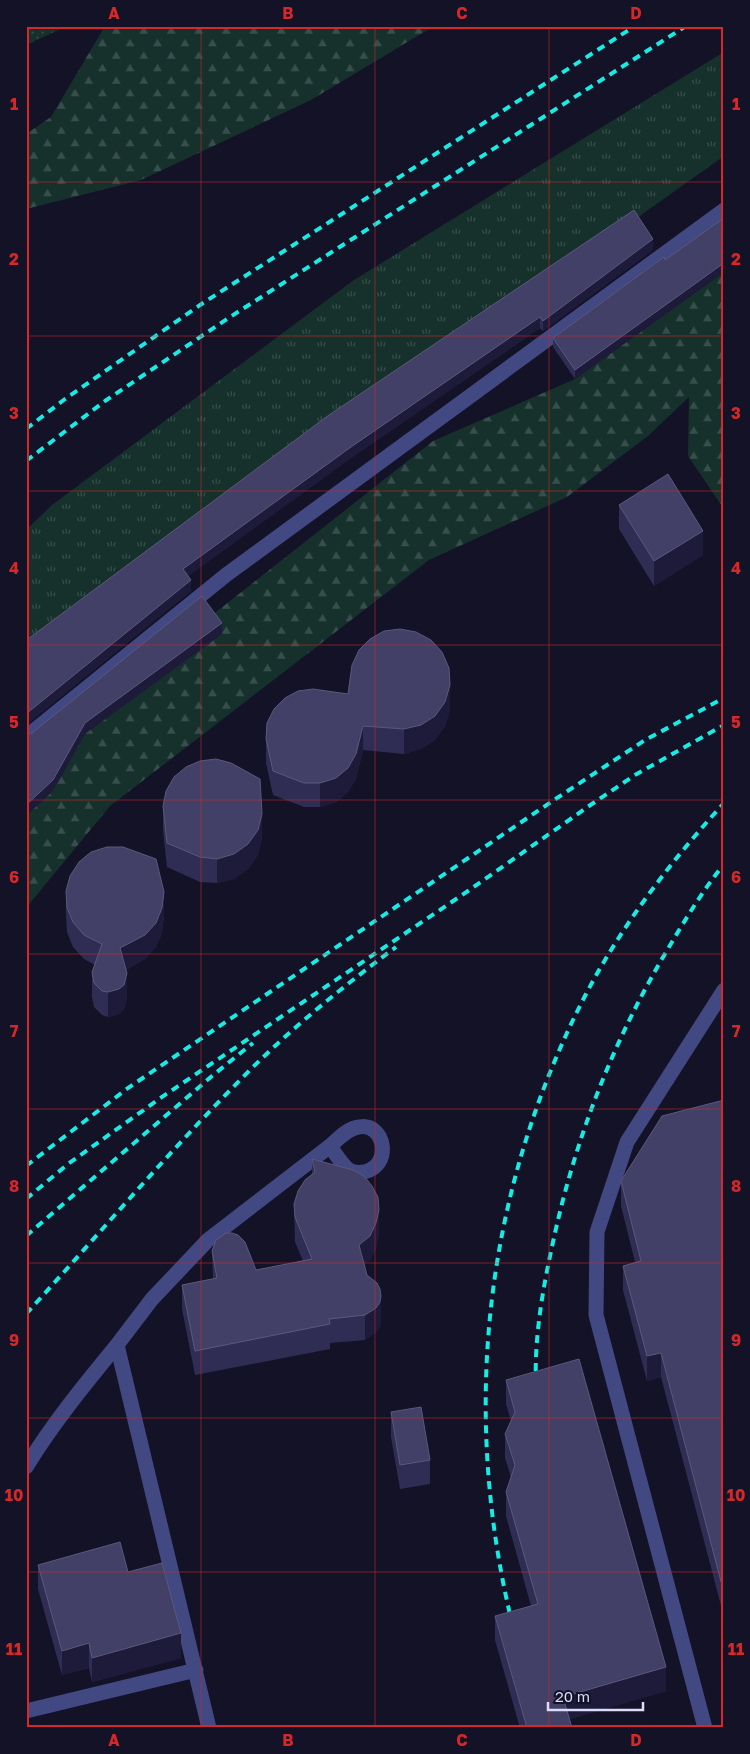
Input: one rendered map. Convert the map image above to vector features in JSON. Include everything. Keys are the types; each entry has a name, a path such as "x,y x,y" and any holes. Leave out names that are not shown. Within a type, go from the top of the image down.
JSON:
{"lane":[{"path":"26,737 226,575 724,210"},
{"path":"705,1728 596,1314 597,1232 627,1142 724,990"},
{"path":"26,1467 73,1399 152,1299 208,1240 330,1146"},
{"path":"117,1345 209,1728"},
{"path":"26,1712 196,1670"}],"green space":[{"path":"26,26 67,26 26,45"},
{"path":"105,26 434,26 311,100 141,180 26,209 26,134 51,117"},
{"path":"724,52 724,156 26,652 26,530 52,505 354,280"},
{"path":"724,272 724,509 688,456 689,397 648,436 567,497 429,560 110,806 26,908 26,766 41,750 433,441 575,379"}],"building":[{"path":"634,210 653,239 543,321 540,317 351,447 183,569 191,580 26,714 26,641 28,639 329,415"},
{"path":"724,218 724,263 575,370 553,338 664,257 665,260"},
{"path":"668,474 703,531 654,561 619,505"},
{"path":"202,596 222,623 85,723 53,780 26,805 26,734 32,733"},
{"path":"400,629 416,632 431,640 442,652 449,668 450,685 445,702 435,716 421,725 404,729 363,726 356,754 348,768 336,778 320,783 304,783 273,771 266,739 267,723 274,709 285,698 298,691 313,689 348,694 352,665 359,650 370,639 384,631"},
{"path":"216,759 231,763 260,779 262,814 258,830 248,844 234,854 217,859 200,857 167,843 163,806 166,791 174,777 186,767 200,761"},
{"path":"107,847 123,847 156,859 164,892 162,908 156,923 145,935 120,948 127,973 124,985 119,989 108,992 102,991 94,983 92,972 102,944 84,935 73,922 67,908 66,891 70,876 79,862 91,852"},
{"path":"724,1100 724,1593 661,1353 647,1356 623,1266 641,1261 621,1181 662,1116"},
{"path":"312,1159 353,1170 364,1176 378,1197 379,1210 376,1223 370,1236 359,1245 367,1275 377,1283 380,1289 380,1302 376,1308 365,1315 329,1319 330,1324 195,1351 182,1285 217,1278 212,1251 216,1240 226,1233 238,1235 245,1242 256,1270 312,1259 295,1217 294,1204 298,1191 305,1180 315,1172"},
{"path":"579,1359 666,1667 563,1697 572,1728 527,1728 495,1616 538,1604 506,1492 515,1465 505,1434 515,1412 506,1380"},
{"path":"421,1407 430,1460 400,1465 391,1412"},
{"path":"120,1542 128,1572 162,1563 181,1633 92,1658 89,1643 62,1651 38,1565"}],"railway":[{"path":"26,429 65,399 203,303 635,26"},
{"path":"26,461 105,401 230,317 686,26"},
{"path":"26,1166 128,1088 554,800 645,740 724,698"},
{"path":"26,1199 68,1164 159,1099 468,891 589,806 635,775 724,725"},
{"path":"513,1627 497,1546 488,1465 486,1384 491,1304 504,1224 524,1146 551,1069 586,994 615,943 649,894 724,803"},
{"path":"536,1385 536,1349 546,1277 562,1202 586,1125 615,1050 651,977 690,912 724,864"},
{"path":"26,1314 164,1161 249,1071 320,1006 396,947"},
{"path":"26,1236 253,1043"}]}
